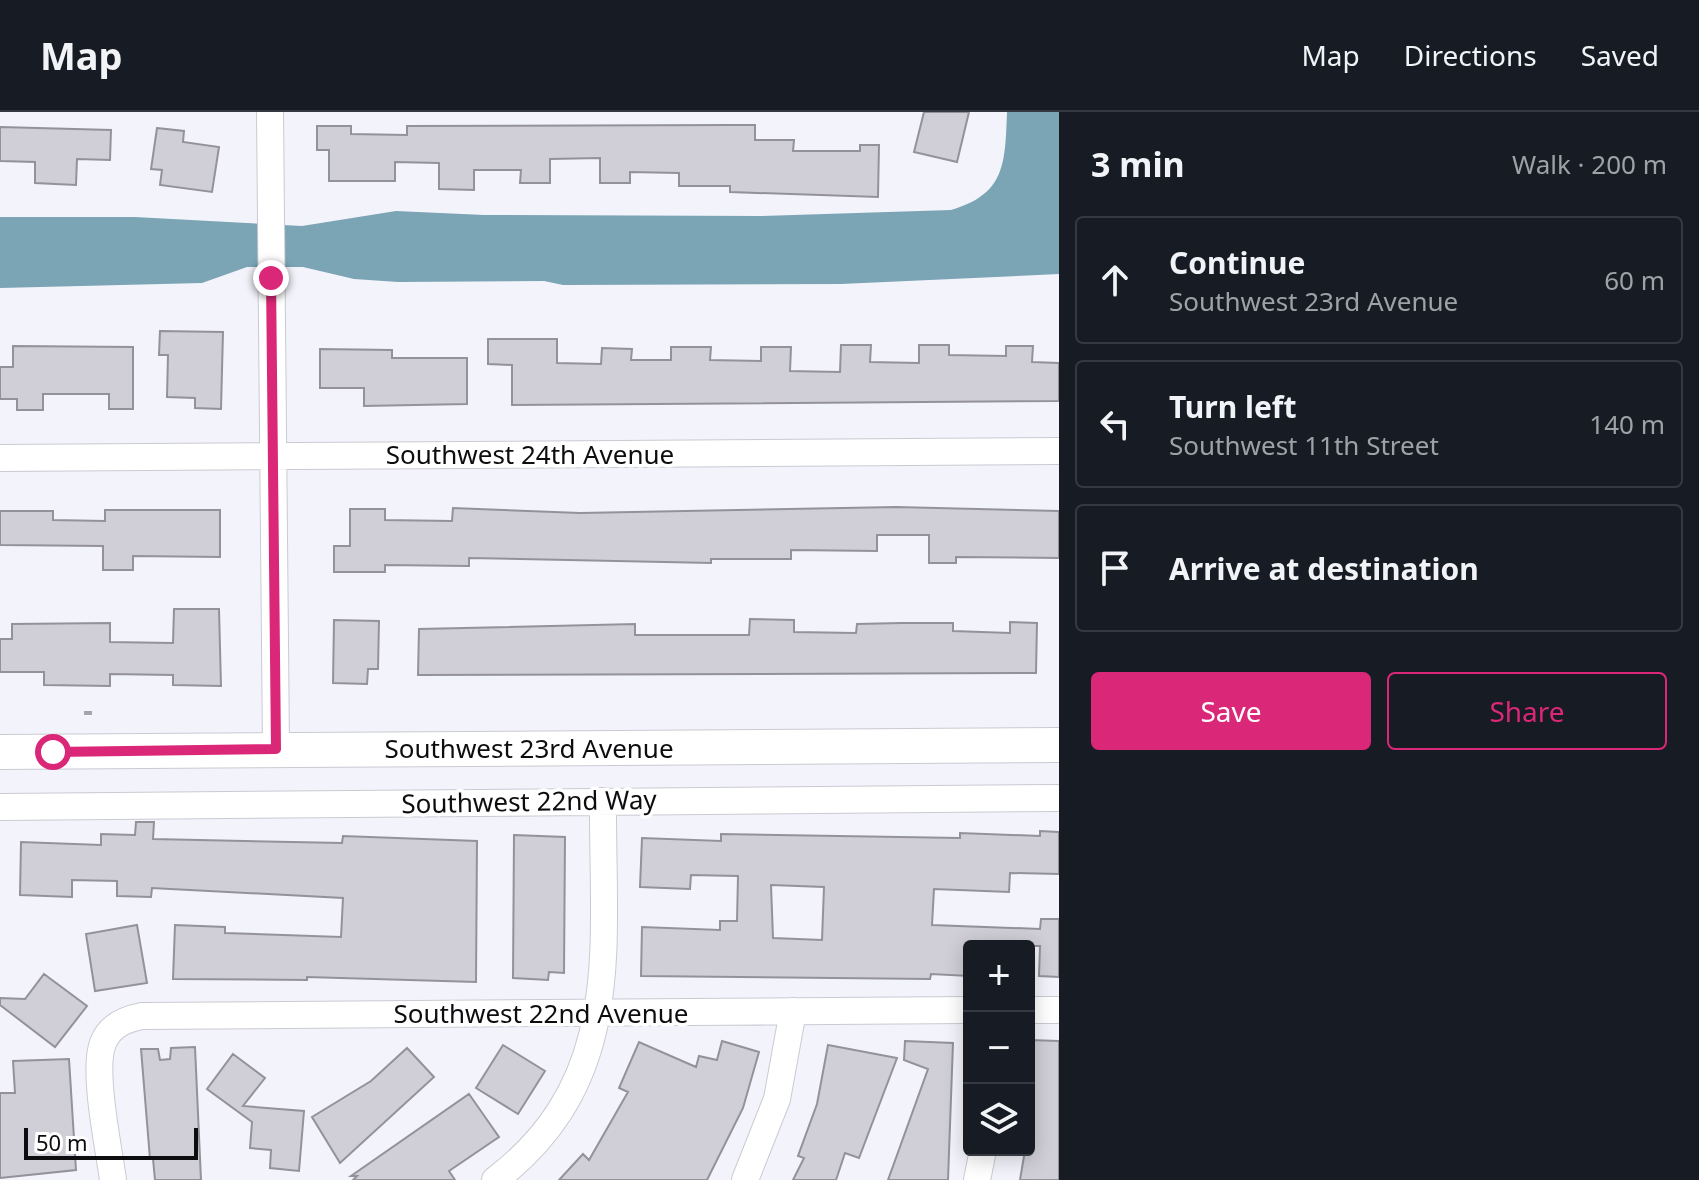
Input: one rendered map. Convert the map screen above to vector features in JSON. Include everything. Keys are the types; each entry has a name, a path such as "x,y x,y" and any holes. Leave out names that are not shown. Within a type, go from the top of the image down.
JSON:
{"street":[{"path":"270,112 276,749"},
{"name":"Southwest 24th Avenue","path":"0,458 1059,451"},
{"name":"Southwest 23rd Avenue","path":"0,752 1059,745"},
{"name":"Southwest 22nd Way","path":"0,807 1059,798"},
{"path":"495,1180 517,1163 554,1122 588,1057 599,1013 603,801"},
{"name":"Southwest 22nd Avenue","path":"113,1180 100,1060 103,1043 115,1027 142,1016 963,1010"},
{"path":"1035,1010 1059,1010"},
{"path":"745,1180 777,1099 793,1011"},
{"path":"977,1180 982,1156"}],"path":[{"path":"84,713 92,713"}],"water":[{"path":"1007,112 1059,112 1059,274 841,284 563,285 544,281 398,282 354,279 303,267 247,267 202,283 0,288 0,217 135,217 302,226 396,211 484,215 761,216 951,210 983,195 999,174 1005,147"}],"building":[{"path":"924,112 969,112 957,162 914,152"},
{"path":"755,125 755,140 794,140 793,151 860,151 860,145 879,145 878,197 730,192 730,186 679,186 679,173 630,172 630,183 600,183 600,158 550,159 550,183 520,183 521,170 474,170 474,190 439,189 439,163 395,162 395,181 329,181 329,150 317,150 317,126 351,126 351,134 407,135 407,126"},
{"path":"0,127 111,130 110,160 77,159 76,185 35,183 35,162 0,161"},
{"path":"157,128 184,131 183,142 219,147 212,192 160,185 162,170 151,169"},
{"path":"160,331 223,332 221,409 195,408 195,398 167,397 168,355 159,355"},
{"path":"488,339 557,339 557,363 601,364 602,348 632,349 631,360 671,360 671,347 711,347 710,360 761,361 761,347 791,347 790,371 840,372 841,345 871,345 870,362 919,363 919,345 949,345 949,355 1006,356 1006,346 1033,346 1032,362 1059,363 1059,401 512,405 512,365 488,364"},
{"path":"13,346 133,347 133,409 109,409 109,394 43,394 43,410 17,410 17,399 0,399 0,367 13,367"},
{"path":"320,349 392,350 392,358 467,358 467,404 364,406 364,388 320,388"},
{"path":"896,507 1059,511 1059,558 956,557 956,563 929,563 929,535 877,535 877,551 791,550 791,559 711,559 711,563 469,558 469,566 385,565 385,572 334,572 334,546 350,546 350,509 385,509 385,520 452,521 453,508 580,513"},
{"path":"105,510 220,510 220,557 133,556 133,570 103,570 103,546 0,545 0,511 53,511 53,520 105,521"},
{"path":"174,609 219,609 221,686 173,685 173,675 110,674 110,686 44,685 44,672 0,672 0,639 12,639 12,624 110,623 110,642 173,643"},
{"path":"750,619 794,620 794,632 856,633 857,624 953,623 953,631 1010,633 1010,622 1037,623 1036,673 418,675 419,629 635,624 635,635 749,635"},
{"path":"334,620 379,621 378,669 368,669 367,684 333,683"},
{"path":"136,822 154,822 153,839 342,843 343,836 477,841 476,982 307,977 307,980 173,979 175,925 225,927 225,933 341,937 343,898 152,888 151,897 117,896 117,881 72,880 72,897 20,895 21,842 101,845 101,834 135,835"},
{"path":"1040,831 1059,832 1059,874 1010,873 1009,892 934,889 932,925 1040,929 1041,919 1059,919 1059,977 1039,976 1040,946 1035,946 1035,940 963,940 963,976 931,974 930,979 641,976 642,927 720,930 720,921 737,921 738,876 691,875 690,889 640,887 642,838 721,841 721,834 960,838 960,833 1040,836","holes":["771,885 824,887 822,940 773,938"]},
{"path":"514,835 565,837 564,973 549,972 548,980 513,978"},
{"path":"137,925 147,983 95,991 86,934"},
{"path":"44,974 87,1006 55,1047 0,1005 0,998 25,999"},
{"path":"1035,1040 1059,1041 1059,1180 1020,1180 1024,1156 1035,1156"},
{"path":"722,1041 759,1052 743,1108 707,1180 559,1180 583,1154 589,1160 628,1092 619,1088 639,1042 696,1067 699,1056 717,1060"},
{"path":"905,1041 953,1043 948,1180 888,1180 928,1069 904,1060"},
{"path":"503,1045 545,1071 518,1114 476,1088"},
{"path":"828,1045 897,1058 859,1158 845,1153 836,1180 793,1180 804,1158 798,1156 817,1104"},
{"path":"195,1047 201,1180 155,1180 153,1159 150,1159 141,1049 158,1049 160,1060 170,1059 171,1048"},
{"path":"407,1048 434,1077 340,1163 312,1117 371,1081"},
{"path":"233,1054 265,1078 243,1106 304,1111 299,1171 270,1168 271,1150 250,1148 252,1122 207,1089"},
{"path":"69,1059 76,1170 0,1178 0,1093 15,1093 13,1061"},
{"path":"469,1094 499,1137 449,1171 455,1180 353,1180 357,1176 351,1176"}],"route":[{"path":"53,752 276,749 271,278"}]}
